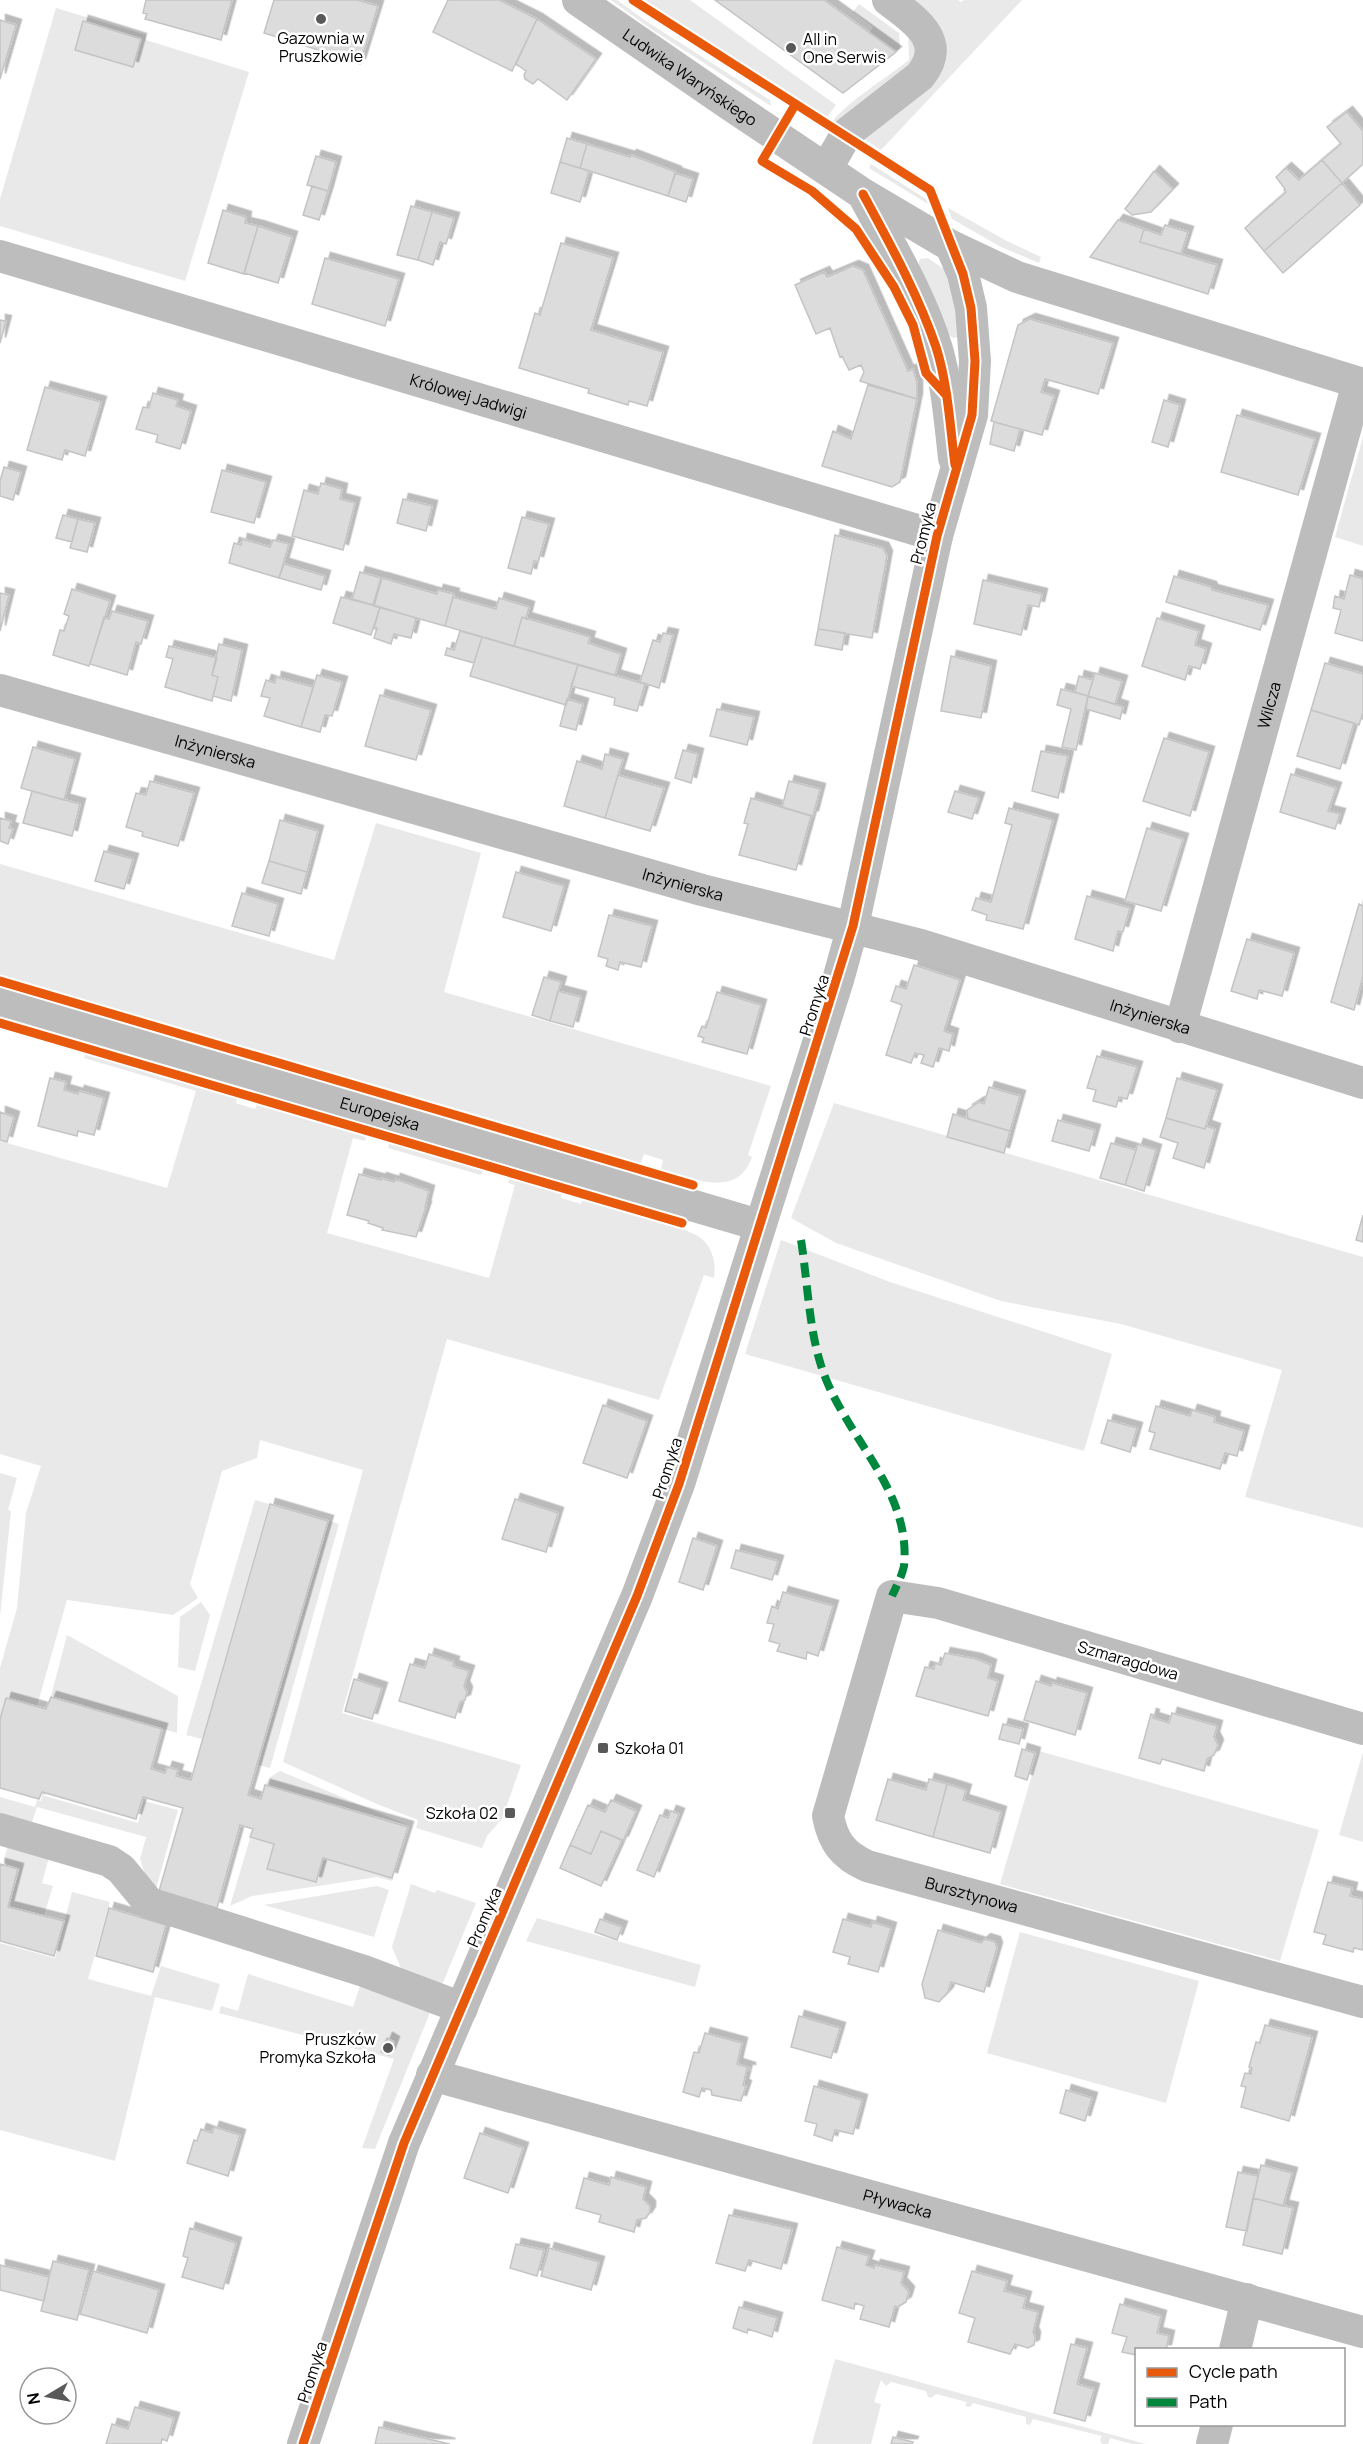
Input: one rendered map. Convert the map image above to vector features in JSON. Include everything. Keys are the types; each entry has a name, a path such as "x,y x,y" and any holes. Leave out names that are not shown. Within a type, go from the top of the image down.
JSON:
{"street":[{"name":"Ludwika Waryńskiego","path":"578,0 863,194"},
{"path":"827,168 847,133 920,76 929,64 932,50 918,22 888,0"},
{"path":"863,194 951,246 1017,277 1360,384"},
{"name":"Promyka","path":"863,194 921,308 937,350 946,396 955,468"},
{"name":"Promyka","path":"303,2444 404,2144 637,1596 679,1484 853,926 937,536 972,415 975,361 971,308 963,274 951,246"},
{"name":"Królowej Jadwigi","path":"0,255 937,536"},
{"name":"Wilcza","path":"1180,1027 1360,384"},
{"name":"Inżynierska","path":"0,690 680,884 921,945 1363,1083"},
{"name":"Europejska","path":"0,1002 759,1225"},
{"name":"Szmaragdowa","path":"892,1596 938,1603 1363,1729"},
{"name":"Bursztynowa","path":"892,1596 828,1816 831,1833 840,1849 867,1866 1363,2002"},
{"path":"0,1829 109,1861 121,1869 149,1903 374,1974 462,2008"},
{"name":"Pływacka","path":"432,2075 1363,2332"},
{"path":"1235,2348 1247,2299"},
{"path":"1212,2444 1216,2426"}],"shaded area":[{"path":"611,0 617,0 770,100 771,106 651,29"},
{"path":"645,0 690,0 836,105 827,117"},
{"path":"910,0 958,0 961,2 964,0 1022,0 881,150 861,137 928,83"},
{"path":"859,4 899,33 900,49 897,52 870,32 873,27 853,12"},
{"path":"56,8 146,35 146,40 249,72 185,281 0,226 0,199"},
{"path":"908,28 916,40 915,61 839,125 833,121 858,98 909,60"},
{"path":"871,164 926,199 928,204 869,168"},
{"path":"948,208 1041,257 1039,263 1001,247 952,219"},
{"path":"928,258 948,272 961,336 953,338 947,334 918,266 920,259"},
{"path":"1363,437 1363,546 1335,537"},
{"path":"376,823 481,853 444,992 771,1086 748,1155 752,1157 745,1170 736,1178 725,1182 699,1180 661,1169 663,1160 644,1154 641,1163 0,975 0,864 334,960"},
{"path":"86,1054 237,1098 236,1103 255,1109 257,1105 366,1137 365,1141 353,1138 327,1233 489,1278 515,1185 508,1183 510,1178 562,1194 561,1198 581,1204 582,1200 680,1228 702,1239 711,1252 715,1267 714,1278 704,1275 659,1400 447,1339 342,1713 521,1765 502,1819 487,1836 482,1848 416,1828 418,1820 283,1762 363,1470 260,1440 257,1458 222,1471 190,1584 198,1598 173,1615 67,1600 37,1706 6,1698 0,1717 0,1668 17,1608 26,1513 41,1466 0,1454 0,1141 167,1188 196,1091 84,1058"},
{"path":"834,1103 1363,1257 1363,1528 1245,1497 1282,1370 1121,1324 1001,1301 836,1243 791,1218"},
{"path":"389,1143 483,1170 481,1175 388,1148"},
{"path":"781,1240 890,1282 1112,1354 1084,1451 745,1354"},
{"path":"0,1473 17,1478 8,1510 11,1511 0,1617"},
{"path":"255,1500 269,1504 202,1739 186,1735"},
{"path":"329,1521 339,1524 270,1768 258,1765"},
{"path":"201,1602 210,1615 195,1671 178,1667 180,1617"},
{"path":"67,1635 178,1696 177,1733 51,1696"},
{"path":"1039,1751 1319,1830 1280,1961 1000,1884"},
{"path":"1363,1752 1363,1842 1339,1835"},
{"path":"280,1771 408,1825 265,1785 269,1778"},
{"path":"42,1795 138,1823 144,1801 178,1810 154,1896 140,1859 146,1837 37,1807 32,1822 0,1821 0,1797 35,1807 37,1800 41,1801"},
{"path":"250,1838 274,1844 267,1869 315,1882 323,1858 393,1878 392,1881 377,1877 252,1896 230,1906"},
{"path":"9,1842 49,1857 42,1883 53,1886 44,1915 9,1906 20,1869 3,1863"},
{"path":"411,1884 435,1893 437,1890 476,1903 442,1985 402,1971 392,1947"},
{"path":"377,1886 389,1890 374,1937 264,1905"},
{"path":"72,1892 110,1902 88,1979 151,1996 161,1966 220,1984 212,2011 155,1997 115,2161 0,2130 0,1943 55,1958"},
{"path":"537,1918 701,1965 695,1987 526,1941"},
{"path":"1020,1932 1199,1981 1166,2103 987,2053"},
{"path":"248,1974 353,2007 360,1986 431,2010 375,2149 362,2148 394,2059 219,2013 221,2006 238,2011"},
{"path":"835,2359 1146,2444 1132,2444 1110,2438 1108,2444 1102,2444 1100,2440 1102,2436 1033,2419 1030,2425 1026,2424 1026,2417 973,2403 970,2407 965,2406 967,2402 936,2394 931,2398 928,2397 926,2391 891,2382 886,2386 881,2380 874,2402 881,2404 871,2444 812,2444"}],"building":[{"path":"146,0 232,0 221,40 145,19 147,14 143,13"},
{"name":"Gazownia w Pruszkowie","path":"274,0 358,0 378,6 360,64 303,45 305,40 295,36 293,42 264,33"},
{"path":"448,0 499,0 537,19 512,71 433,32"},
{"path":"715,0 824,0 896,52 843,93"},
{"path":"537,19 596,59 567,100 538,79 533,84 525,79 526,71 516,64"},
{"path":"0,20 16,25 0,79"},
{"path":"83,21 141,39 133,67 75,50"},
{"path":"1347,112 1363,131 1363,164 1342,183 1322,160 1341,144 1327,127"},
{"path":"567,138 587,144 580,168 560,162"},
{"path":"587,144 630,157 631,155 676,172 668,196 580,168"},
{"path":"316,156 336,162 328,191 307,185"},
{"path":"1322,160 1342,183 1264,251 1245,228 1286,192 1276,177 1286,168 1299,180"},
{"path":"560,162 589,171 580,202 551,193"},
{"path":"1154,171 1173,189 1151,212 1132,215 1125,209"},
{"path":"675,173 693,179 686,202 668,196"},
{"path":"1342,183 1360,205 1283,273 1264,251"},
{"path":"312,186 328,191 319,220 303,215"},
{"path":"411,206 432,212 418,260 397,255"},
{"path":"223,210 246,217 245,223 258,226 244,274 208,263"},
{"path":"432,212 454,218 446,244 440,242 433,265 418,260"},
{"path":"1118,220 1144,229 1140,242 1217,265 1208,294 1090,257"},
{"path":"1165,225 1188,232 1181,254 1140,242 1144,229 1161,235"},
{"path":"258,226 292,237 278,283 244,273"},
{"path":"561,243 613,258 591,330 663,352 647,406 629,401 628,405 588,393 589,389 519,368 535,313 540,315"},
{"path":"325,258 399,279 385,326 312,304"},
{"path":"853,266 863,270 908,371 913,369 917,383 917,399 860,381 864,372 861,365 849,370 842,356 840,357 830,328 816,334 795,285 824,272 827,277"},
{"path":"1030,319 1113,343 1098,394 1045,379 1041,392 1054,396 1042,435 991,421 1018,325"},
{"path":"0,320 6,321 0,343"},
{"path":"868,385 917,399 900,482 892,487 822,466 833,431 851,439"},
{"path":"45,387 101,402 85,456 65,450 62,460 27,450"},
{"path":"153,393 178,400 176,406 191,411 180,449 156,442 158,435 136,429 143,407 149,408"},
{"path":"1164,400 1180,405 1168,447 1152,442"},
{"path":"1237,415 1315,439 1298,495 1221,472"},
{"path":"994,422 1020,429 1014,451 990,444"},
{"path":"4,467 21,472 13,500 0,496 0,481"},
{"path":"222,470 266,482 254,523 211,512"},
{"path":"321,483 342,489 340,499 355,503 343,550 292,536 304,490 318,494"},
{"path":"403,499 432,506 426,531 397,523"},
{"path":"63,515 78,519 72,542 56,538"},
{"path":"522,517 549,524 538,562 534,561 531,574 508,568"},
{"path":"78,519 95,523 87,552 70,548"},
{"path":"835,535 883,548 887,556 872,638 818,629"},
{"path":"242,539 270,547 273,540 289,544 279,578 229,563 234,543 241,545"},
{"path":"284,564 325,576 321,590 279,578"},
{"path":"360,572 381,578 373,605 352,599"},
{"path":"1350,575 1363,579 1363,641 1335,633 1341,610 1333,608 1335,596 1344,599"},
{"path":"1174,576 1211,587 1212,590 1268,605 1260,630 1166,602"},
{"path":"382,578 437,594 438,590 454,594 445,626 374,606"},
{"path":"983,580 1042,594 1039,607 1028,605 1021,635 974,624"},
{"path":"72,589 110,601 89,666 53,655 60,630 64,631 69,616 64,614"},
{"path":"0,593 9,595 0,631"},
{"path":"341,597 380,607 371,635 333,623"},
{"path":"453,597 496,609 499,598 529,607 526,619 522,617 514,646 445,626"},
{"path":"380,607 416,618 411,638 394,634 391,644 374,638 377,628 374,628"},
{"path":"112,611 148,621 141,644 136,642 127,675 90,664 104,617 109,619"},
{"path":"522,617 590,637 588,643 621,654 615,675 514,646"},
{"path":"1157,618 1199,631 1195,645 1206,649 1200,669 1189,666 1185,680 1142,666"},
{"path":"818,629 845,633 842,650 815,645"},
{"path":"460,631 482,637 474,663 445,655 447,648 454,650"},
{"path":"663,633 673,635 659,688 640,682 653,640 660,642"},
{"path":"482,637 578,665 566,705 470,676"},
{"path":"219,644 242,650 231,701 213,696 218,677 212,675"},
{"path":"169,646 217,658 212,675 218,677 212,701 165,687 173,659 166,657"},
{"path":"951,656 991,666 981,718 941,711"},
{"path":"1325,663 1363,674 1363,712 1359,725 1311,710"},
{"path":"578,665 645,684 637,711 614,705 615,698 571,686"},
{"path":"1095,673 1122,681 1115,704 1088,696"},
{"path":"317,675 342,682 332,716 325,715 320,732 301,727"},
{"path":"1079,676 1093,680 1088,696 1075,692"},
{"path":"276,677 313,687 301,727 264,716 270,698 261,696 266,680 275,683"},
{"path":"1061,689 1088,696 1076,750 1062,747 1071,709 1057,705"},
{"path":"380,695 431,710 416,760 365,746"},
{"path":"1088,696 1123,707 1120,719 1086,709"},
{"path":"567,699 583,704 576,730 560,726"},
{"path":"717,709 754,717 747,745 710,736"},
{"path":"1311,710 1354,723 1340,769 1297,756"},
{"path":"1164,738 1209,752 1190,816 1143,801"},
{"path":"33,747 75,759 64,800 21,788"},
{"path":"683,750 698,754 691,783 675,778"},
{"path":"1041,751 1068,756 1058,798 1032,791"},
{"path":"605,754 623,759 605,818 564,806 577,761 602,769"},
{"path":"1291,774 1336,788 1328,811 1340,814 1335,829 1280,812"},
{"path":"618,775 664,788 650,831 605,818"},
{"path":"150,781 194,793 178,846 142,836 143,832 126,827 136,793 146,795"},
{"path":"789,781 820,789 813,816 782,807"},
{"path":"32,791 80,804 72,836 23,823"},
{"path":"955,791 979,798 972,819 948,812"},
{"path":"751,798 811,816 796,870 739,855 748,824 744,823"},
{"path":"1009,808 1053,820 1023,929 986,920 987,915 972,910 976,898 991,902 1012,825 1005,823"},
{"path":"0,818 11,821 9,828 13,829 8,844 0,841"},
{"path":"280,820 318,831 307,872 269,861"},
{"path":"1147,828 1183,839 1161,911 1125,901"},
{"path":"104,851 133,859 124,889 95,881"},
{"path":"269,861 307,872 301,894 262,883"},
{"path":"516,872 564,886 551,931 503,917"},
{"path":"242,893 278,904 269,936 232,926"},
{"path":"1087,896 1130,908 1123,932 1118,931 1113,951 1075,939"},
{"path":"1359,904 1363,906 1363,976 1354,1010 1331,1002"},
{"path":"609,915 652,926 641,967 620,962 618,970 606,966 608,959 598,956"},
{"path":"1247,939 1294,953 1282,996 1259,990 1257,999 1231,991"},
{"path":"914,965 960,980 944,1031 953,1034 949,1051 939,1048 933,1067 921,1063 924,1055 915,1053 911,1063 886,1055 902,1005 891,1001 896,986 906,989"},
{"path":"544,977 561,982 550,1021 532,1015"},
{"path":"558,991 581,997 573,1027 550,1021"},
{"path":"717,992 761,1005 747,1054 702,1042 704,1038 698,1036 702,1026 706,1028"},
{"path":"1097,1056 1137,1067 1127,1099 1119,1097 1116,1107 1093,1101 1096,1090 1087,1088"},
{"path":"50,1078 66,1082 64,1090 78,1094 79,1091 104,1098 94,1135 78,1131 77,1136 38,1126"},
{"path":"1177,1078 1217,1090 1205,1129 1166,1118"},
{"path":"989,1087 1020,1096 1010,1131 968,1119 967,1110 979,1102 984,1104"},
{"path":"0,1112 14,1117 7,1142 0,1140"},
{"path":"953,1114 1010,1131 1004,1153 947,1137"},
{"path":"1166,1118 1205,1129 1206,1126 1215,1129 1204,1168 1173,1158 1178,1143 1160,1137"},
{"path":"1058,1120 1095,1130 1089,1151 1052,1141"},
{"path":"1111,1143 1136,1150 1125,1185 1100,1178"},
{"path":"1138,1144 1156,1150 1144,1191 1125,1185"},
{"path":"359,1174 394,1182 395,1179 429,1191 416,1237 382,1230 383,1228 368,1223 369,1221 347,1215"},
{"path":"1363,1215 1363,1242 1356,1240"},
{"path":"603,1405 647,1421 627,1478 583,1463"},
{"path":"1156,1406 1190,1416 1192,1410 1215,1417 1214,1422 1244,1431 1237,1456 1225,1453 1220,1469 1150,1449 1155,1433 1149,1431"},
{"path":"1108,1420 1137,1428 1130,1452 1101,1443"},
{"path":"515,1499 558,1513 546,1552 502,1539"},
{"path":"270,1504 328,1521 248,1795 261,1799 265,1785 408,1827 392,1878 323,1858 316,1882 267,1869 274,1844 250,1837 253,1829 240,1825 217,1908 159,1891 183,1808 143,1797 136,1819 42,1792 39,1799 0,1788 0,1719 6,1698 46,1709 51,1697 162,1729 151,1769 165,1773 167,1767 178,1770 176,1776 191,1780"},
{"path":"693,1538 717,1546 703,1590 679,1582"},
{"path":"736,1550 778,1561 772,1580 731,1568"},
{"path":"783,1592 833,1606 818,1656 807,1652 806,1659 777,1651 780,1644 769,1641 774,1624 767,1623 772,1606 778,1609"},
{"path":"945,1653 976,1659 991,1665 988,1678 998,1681 988,1716 916,1696 925,1667 934,1669 935,1663 941,1665"},
{"path":"429,1654 454,1662 453,1666 469,1671 464,1686 467,1692 465,1700 460,1702 455,1718 399,1701 410,1664 425,1668"},
{"path":"354,1679 382,1688 372,1719 345,1711"},
{"path":"1036,1681 1087,1693 1075,1735 1024,1720"},
{"path":"1172,1713 1217,1726 1214,1737 1218,1745 1214,1755 1207,1759 1204,1771 1162,1759 1160,1764 1139,1758 1151,1714 1154,1715 1153,1718 1169,1723"},
{"path":"1003,1724 1023,1729 1019,1744 999,1739"},
{"path":"1022,1749 1035,1753 1027,1780 1015,1776"},
{"path":"888,1779 926,1790 929,1779 947,1784 933,1837 876,1820"},
{"path":"947,1784 966,1790 963,1800 1001,1812 990,1853 933,1837"},
{"path":"611,1800 636,1811 623,1841 601,1831 591,1854 570,1845 588,1805 605,1812"},
{"path":"671,1811 679,1814 654,1877 637,1870 660,1815 668,1818"},
{"path":"601,1831 622,1840 601,1886 560,1868 570,1845 591,1854"},
{"path":"0,1864 18,1869 8,1907 64,1921 54,1956 0,1941"},
{"path":"1328,1882 1352,1888 1350,1896 1363,1899 1363,1950 1354,1948 1353,1952 1323,1944 1326,1935 1314,1932"},
{"path":"109,1908 166,1925 153,1972 96,1956"},
{"path":"600,1919 622,1927 617,1940 595,1932"},
{"path":"843,1919 871,1927 872,1922 891,1928 878,1972 848,1964 850,1957 833,1952"},
{"path":"938,1930 981,1943 985,1939 995,1942 997,1948 984,1992 951,1982 948,1992 939,2002 925,1998 922,1984"},
{"path":"799,2016 840,2028 831,2058 791,2047"},
{"path":"1265,2025 1312,2037 1289,2121 1241,2107 1246,2087 1241,2086 1245,2073 1251,2074 1252,2068 1249,2067 1256,2042 1260,2043"},
{"path":"705,2033 742,2043 737,2064 750,2068 750,2070 747,2069 743,2085 746,2086 741,2101 712,2095 711,2090 702,2088 699,2097 683,2092 694,2052 699,2053"},
{"name":"Pruszków Promyka Szkoła","path":"387,2038 394,2042 389,2055 381,2052"},
{"path":"814,2086 862,2100 853,2134 835,2130 832,2141 814,2135 817,2124 805,2121"},
{"path":"1066,2090 1092,2098 1085,2121 1060,2113"},
{"path":"214,2127 240,2135 228,2176 187,2163 194,2140 197,2141 201,2129 212,2133"},
{"path":"480,2133 523,2148 508,2193 464,2178"},
{"path":"1261,2165 1292,2173 1283,2206 1253,2198"},
{"path":"1238,2172 1258,2176 1247,2231 1226,2227"},
{"path":"611,2177 646,2187 643,2199 650,2206 650,2212 646,2218 637,2220 634,2232 599,2222 601,2215 576,2208 584,2178 609,2185"},
{"path":"1253,2198 1293,2208 1282,2254 1243,2245"},
{"path":"729,2215 792,2229 781,2269 749,2260 745,2271 716,2263"},
{"path":"190,2228 236,2243 223,2289 182,2277 188,2258 183,2256"},
{"path":"516,2244 544,2250 537,2276 510,2268"},
{"path":"837,2247 869,2256 866,2265 874,2268 875,2265 904,2272 901,2283 909,2292 906,2302 898,2307 895,2306 889,2327 860,2319 864,2306 855,2303 854,2309 822,2300"},
{"path":"549,2248 599,2262 591,2290 541,2276"},
{"path":"53,2261 89,2270 77,2320 41,2311"},
{"path":"0,2265 49,2277 44,2301 0,2290"},
{"path":"93,2271 159,2290 147,2333 80,2314"},
{"path":"972,2271 1007,2281 1004,2291 1026,2297 1023,2308 1038,2312 1033,2332 1034,2345 1028,2348 1015,2344 1010,2354 968,2342 975,2318 959,2313"},
{"path":"1120,2304 1161,2316 1157,2333 1169,2336 1166,2348 1135,2348 1135,2355 1122,2352 1127,2337 1112,2333"},
{"path":"739,2307 777,2318 772,2337 748,2329 747,2333 733,2328"},
{"path":"1071,2344 1087,2348 1077,2384 1094,2389 1085,2421 1054,2413"},
{"path":"135,2407 174,2418 167,2441 162,2439 161,2444 106,2444 112,2424 128,2429"},
{"path":"379,2427 415,2436 450,2444 375,2444"},
{"path":"893,2437 913,2442 912,2444 891,2444"}],"marked path":[{"path":"801,1240 811,1318 820,1362 843,1413 886,1485 897,1511 904,1537 904,1566 892,1596"}],"cycle path":[{"path":"303,2444 404,2143 637,1596 679,1484 853,926 937,536 972,415 975,361 971,308 963,274 930,190 633,0"},
{"path":"795,105 762,161 812,191 856,229 894,287 913,325 926,373 947,396"},
{"path":"863,194 912,288 936,347 946,391 955,465"},
{"path":"0,981 693,1185"},
{"path":"0,1023 682,1223"}],"place":[{"name":"Gazownia w Pruszkowie","path":"321,19"},
{"name":"All in One Serwis","path":"791,48"},
{"name":"Szkoła 01","path":"603,1748"},
{"name":"Szkoła 02","path":"510,1813"},
{"name":"Pruszków Promyka Szkoła","path":"388,2048"}]}
